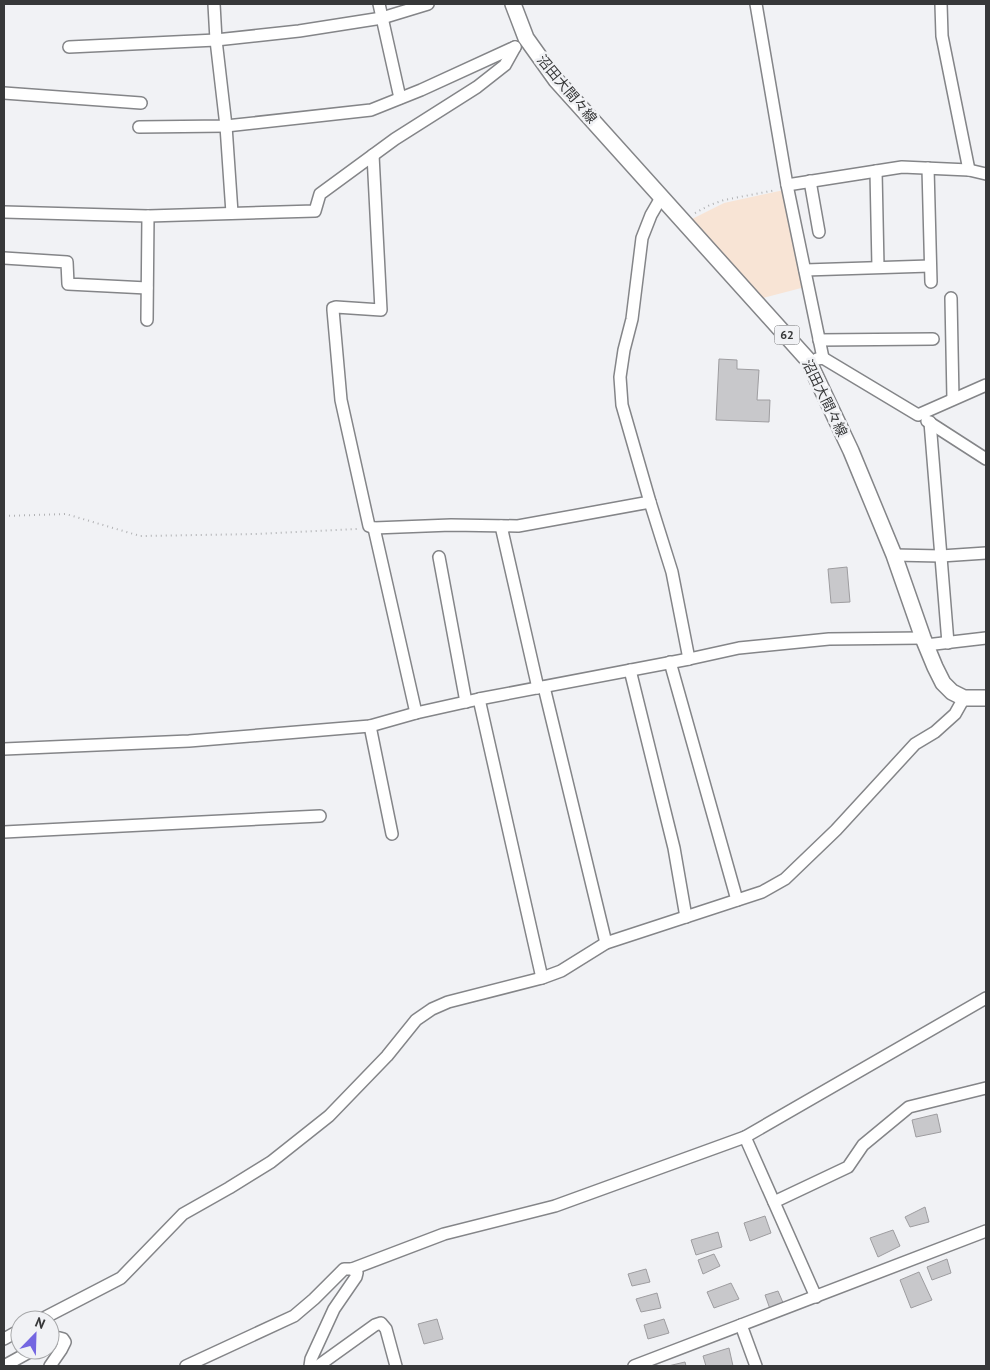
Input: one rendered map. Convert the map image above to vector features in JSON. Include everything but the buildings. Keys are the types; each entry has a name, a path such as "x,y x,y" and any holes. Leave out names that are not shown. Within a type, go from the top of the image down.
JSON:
{"main road":[{"name":"沼田大間々線","path":"513,4 521,43 684,220 816,359 894,555 935,667 943,683 952,692 964,698"},
{"path":"964,698 986,698"}],"street":[{"path":"214,4 232,213"},
{"path":"379,4 400,98"},
{"path":"69,47 216,40 300,30 382,18 428,4"},
{"path":"756,4 788,186 819,340 816,359 930,422 986,459"},
{"path":"941,4 942,36 969,170"},
{"path":"139,127 226,126 371,110 421,90 521,43"},
{"path":"4,212 148,216 315,211 320,194 394,139 477,87 505,65 521,43"},
{"path":"4,93 142,103"},
{"path":"373,155 381,310 336,307 332,310 341,400 369,526 374,528 450,525 518,526 650,502"},
{"path":"788,186 902,167 969,170 986,174"},
{"path":"928,168 931,282"},
{"path":"876,171 878,268"},
{"path":"810,181 819,232"},
{"path":"662,196 651,215 642,238 632,319 624,350 620,377 622,405 672,572 689,658"},
{"path":"147,320 148,216"},
{"path":"4,258 67,262 68,284 147,288"},
{"path":"805,270 930,266"},
{"path":"951,298 953,400"},
{"path":"819,340 933,339"},
{"path":"918,415 986,385"},
{"path":"930,422 948,643"},
{"path":"501,526 606,943"},
{"path":"374,528 416,714"},
{"path":"894,555 941,556 986,553"},
{"path":"439,558 466,702"},
{"path":"4,749 189,741 370,726 480,699 739,648 830,639 948,643 986,638"},
{"path":"670,662 737,900"},
{"path":"630,670 674,848 686,917"},
{"path":"59,1310 121,1278 183,1214 271,1162 328,1116 387,1056 416,1020 432,1009 448,1002 542,978 561,971 606,943 762,892 785,880 836,830 915,744 934,732 955,714 964,698"},
{"path":"480,699 542,978"},
{"path":"370,726 392,834"},
{"path":"4,832 320,816"},
{"path":"186,1366 294,1316 344,1269 352,1269 444,1234 555,1206 745,1136 986,998"},
{"path":"774,1202 848,1167 863,1144 909,1107 986,1088"},
{"path":"745,1136 816,1297"},
{"path":"634,1366 986,1232"},
{"path":"310,1366 310,1359 334,1309 356,1277 357,1273 352,1269"},
{"path":"318,1366 382,1322 386,1329 396,1366"},
{"path":"741,1325 756,1366"},
{"path":"60,1338 65,1342 60,1351"}],"path":[{"path":"684,220 710,205 724,200 788,186"},
{"path":"4,516 66,514 140,536 258,534 374,528"}],"shaded area":[{"path":"784,190 805,287 763,298 692,219 724,203"}]}
